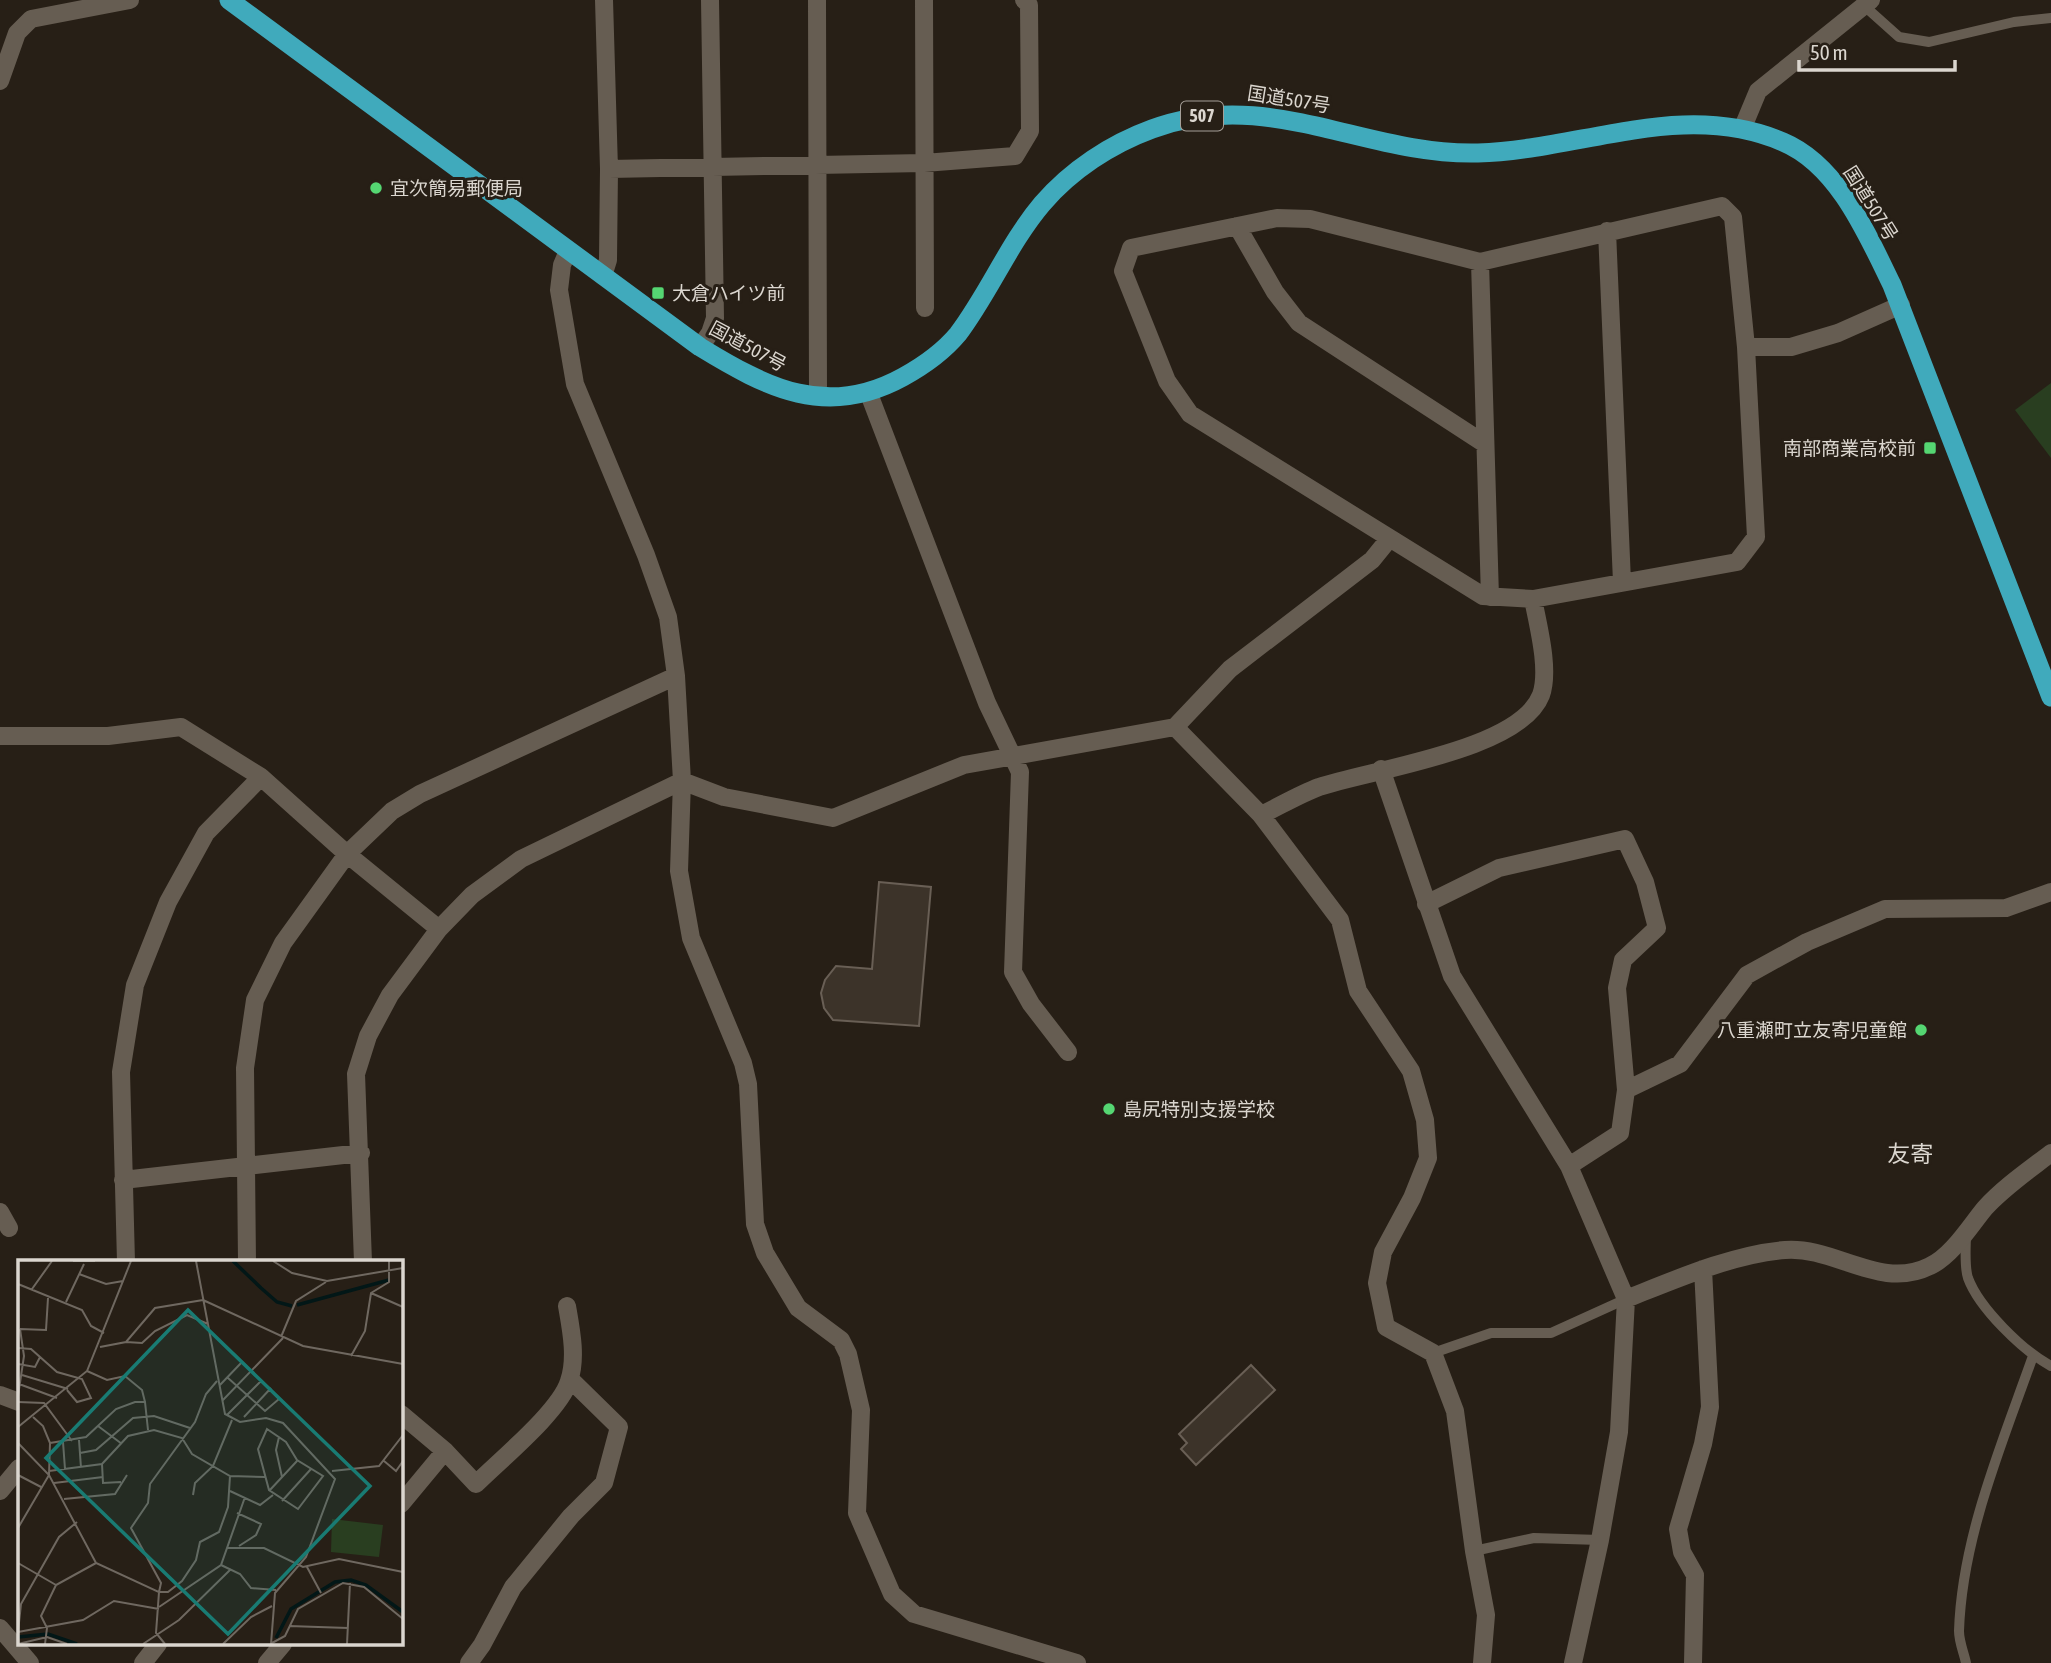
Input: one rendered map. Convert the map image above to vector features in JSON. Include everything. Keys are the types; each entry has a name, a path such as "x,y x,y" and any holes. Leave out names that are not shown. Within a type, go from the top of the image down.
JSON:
{"highway":[{"name":"国道507号","path":"229,0 700,346 774,388 818,396 869,394 917,370 956,336 1034,215 1056,190 1105,150 1155,127 1208,115 1263,114 1393,143 1475,153 1579,140 1662,125 1685,123 1743,127 1795,147 1824,172 1862,227 1901,305 2051,697"}],"street":[{"path":"0,81 17,33 31,19 130,0"},
{"path":"603,276 608,260 609,169 604,0"},
{"path":"700,346 710,334 715,318 710,0"},
{"path":"817,0 818,396"},
{"path":"924,0 925,308"},
{"path":"609,169 924,163 1015,156 1030,131 1029,5 1024,0"},
{"path":"1743,127 1758,91 1865,2"},
{"path":"1722,206 1733,217 1746,346 1756,537 1737,562 1533,599 1483,596 1190,414 1167,381 1123,271 1131,248 1278,218 1310,219 1480,262 1722,206"},
{"path":"1237,226 1275,292 1299,323 1485,443"},
{"path":"1607,231 1622,582"},
{"path":"568,251 562,264 559,290 575,384 646,555 668,617 676,676 682,781 679,872 691,938 743,1063 748,1084 755,1224 765,1253 798,1308 841,1340 848,1354 861,1410 857,1513 892,1594 914,1614 1077,1663"},
{"path":"1480,262 1490,597"},
{"path":"1746,346 1791,347 1838,333 1901,305"},
{"path":"869,394 987,704 1020,772 1013,972 1031,1004 1068,1052"},
{"path":"363,1260 356,1074 368,1036 390,995 439,929 472,895 521,859 682,781 724,797 832,818 964,765 1175,727 1230,669 1372,561 1389,539"},
{"path":"1261,815 1317,788 1381,769 1473,747 1513,728 1541,695 1543,658 1533,599"},
{"path":"247,1260 245,1068 255,1000 284,943 347,854 392,811 420,794 676,676"},
{"path":"0,736 108,736 181,727 261,777 347,854 439,929"},
{"path":"1175,727 1261,815 1339,920 1358,991 1411,1071 1425,1119 1428,1158 1412,1198 1383,1252 1377,1283 1386,1327 1433,1353 1455,1411 1474,1551 1486,1615 1482,1663"},
{"path":"1381,769 1451,976 1569,1166 1626,1299 1619,1432 1600,1540 1573,1663"},
{"path":"126,1260 121,1072 135,985 168,902 206,833 261,777"},
{"path":"1426,904 1499,868 1625,839 1645,882 1657,928 1623,960 1617,988 1626,1090 1620,1132 1569,1166"},
{"path":"1626,1090 1680,1064 1747,975 1807,942 1885,909 2006,908 2051,892"},
{"path":"123,1180 248,1163 361,1153"},
{"path":"1626,1299 1703,1269 1786,1250 1825,1255 1885,1274 1907,1273 1932,1266 1966,1233 1987,1206 2051,1153"},
{"path":"1693,1663 1695,1575 1682,1552 1678,1530 1703,1444 1710,1407 1703,1269"},
{"path":"402,1415 445,1451 476,1484 560,1400 570,1379 572,1334 567,1306"},
{"path":"469,1663 513,1587 571,1516 604,1483 619,1427 570,1379"},
{"path":"0,1395 18,1402"},
{"path":"402,1503 445,1451"},
{"path":"0,1490 17,1475"},
{"path":"0,1628 30,1663"},
{"path":"142,1663 156,1646"},
{"path":"267,1663 282,1646"}],"lane":[{"path":"1865,2 1899,37 1929,42 2014,22 2051,18"},
{"path":"1966,1233 1968,1277 1988,1309 2032,1356 2051,1366"},
{"path":"1433,1353 1491,1333 1551,1333 1626,1299"},
{"path":"1966,1663 1959,1634 1967,1569 1988,1483 2032,1356"},
{"path":"1474,1551 1534,1538 1600,1540"}],"green space":[{"path":"2051,383 2051,458 2015,410"}],"building":[{"path":"879,882 931,887 919,1026 833,1020 824,1008 821,993 825,980 836,966 872,969"},
{"path":"1251,1365 1275,1390 1196,1465 1181,1449 1187,1443 1179,1434"}],"place":[{"name":"宜次簡易郵便局","path":"376,188"},
{"name":"大倉ハイツ前","path":"658,293"},
{"name":"南部商業高校前","path":"1930,448"},
{"name":"八重瀬町立友寄児童館","path":"1921,1030"},
{"name":"島尻特別支援学校","path":"1109,1109"}],"district":[{"name":"友寄","path":"1910,1154"}]}
